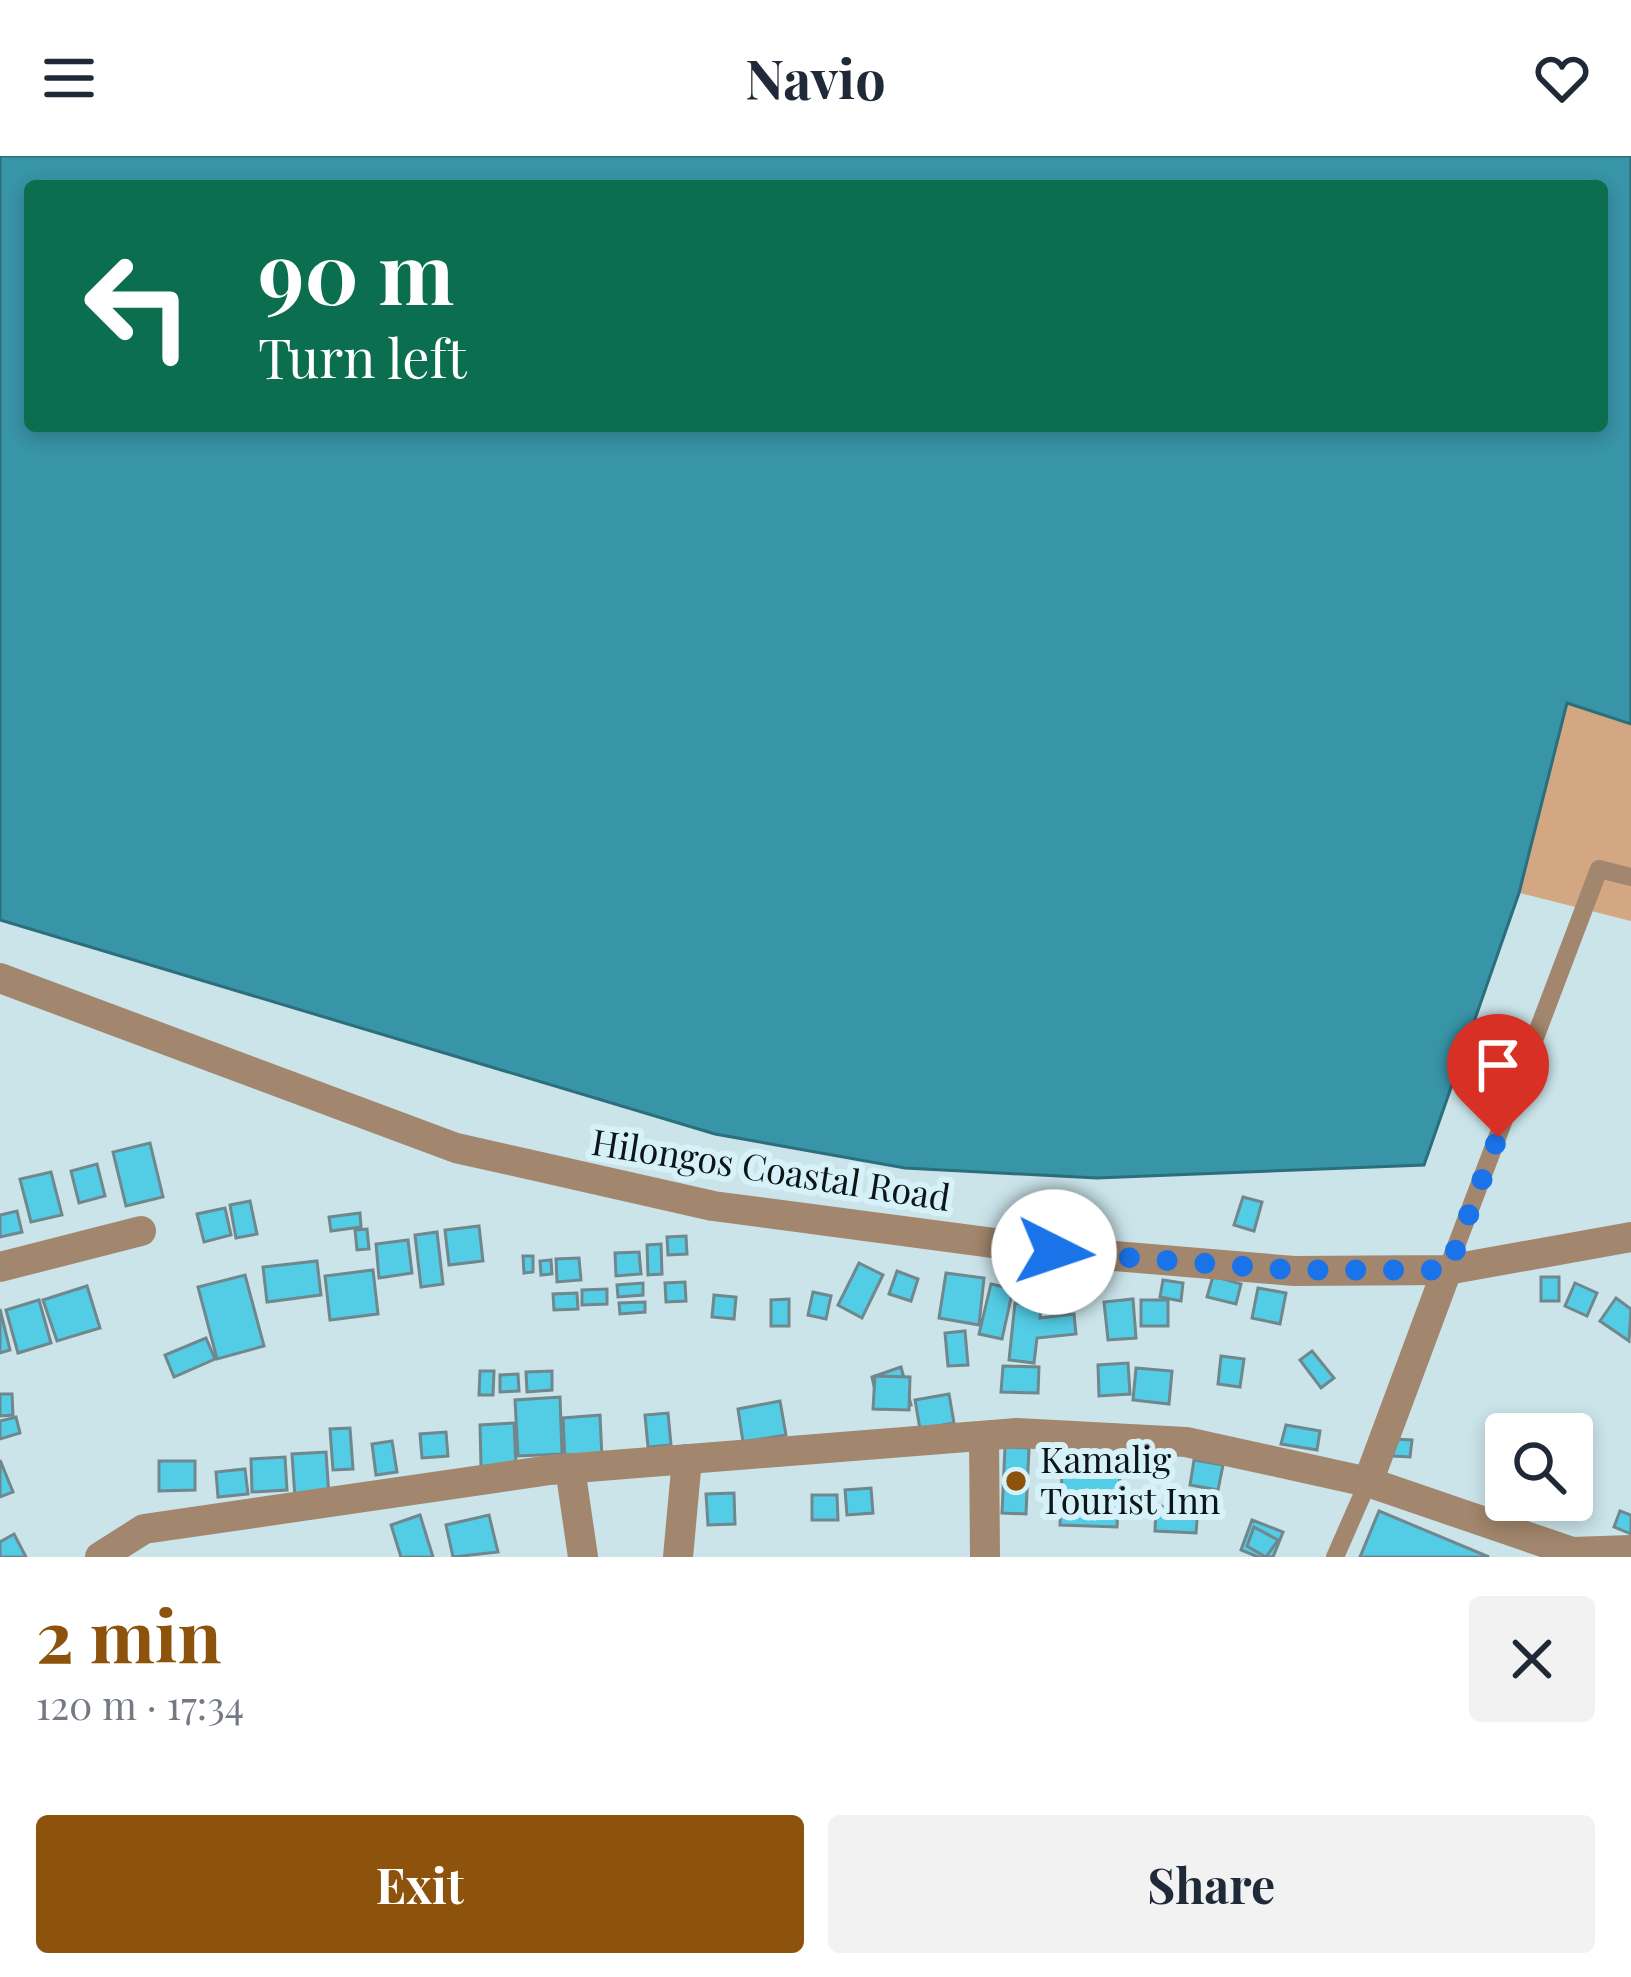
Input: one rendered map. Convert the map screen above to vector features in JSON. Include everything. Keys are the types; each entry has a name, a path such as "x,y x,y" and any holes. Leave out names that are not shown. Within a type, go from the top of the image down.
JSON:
{"street":[{"name":"Hilongos Coastal Road","path":"0,978 456,1148 712,1207 1054,1252 1294,1270 1448,1270 1631,1237"},
{"path":"0,1267 140,1231"},
{"path":"1368,1482 1448,1270"},
{"path":"100,1557 144,1528 570,1468 1018,1433 1186,1442 1368,1482 1572,1552 1613,1553"},
{"path":"984,1436 985,1557"},
{"path":"678,1557 687,1459"},
{"path":"570,1468 583,1557"}],"lane":[{"path":"1448,1270 1599,869 1631,877"},
{"path":"1335,1557 1368,1482"}],"shaded area":[{"path":"1567,703 1631,724 1631,921 1520,893"}],"water":[{"path":"0,156 1631,156 1631,724 1567,703 1519,893 1424,1165 1097,1178 905,1168 715,1134 0,920"}],"building":[{"path":"150,1143 163,1197 126,1206 113,1152"},
{"path":"97,1164 105,1196 79,1203 71,1171"},
{"path":"51,1172 62,1215 31,1222 20,1179"},
{"path":"1243,1197 1262,1202 1254,1231 1234,1225"},
{"path":"250,1201 257,1234 236,1238 230,1205"},
{"path":"225,1208 231,1235 204,1242 197,1214"},
{"path":"17,1211 22,1232 0,1237 0,1215"},
{"path":"360,1213 361,1227 331,1231 329,1217"},
{"path":"479,1226 483,1261 449,1265 445,1230"},
{"path":"367,1229 369,1249 357,1250 355,1230"},
{"path":"437,1232 443,1284 421,1287 415,1235"},
{"path":"686,1236 687,1254 668,1255 667,1237"},
{"path":"408,1240 412,1273 379,1278 376,1244"},
{"path":"661,1244 662,1274 648,1275 647,1245"},
{"path":"639,1252 641,1274 616,1276 615,1253"},
{"path":"523,1256 533,1256 533,1272 524,1273"},
{"path":"579,1258 581,1280 557,1282 556,1259"},
{"path":"551,1260 552,1274 541,1275 540,1261"},
{"path":"317,1261 321,1295 267,1302 263,1267"},
{"path":"859,1263 883,1275 862,1318 838,1305"},
{"path":"373,1270 378,1314 330,1320 325,1276"},
{"path":"897,1271 918,1279 911,1301 889,1294"},
{"path":"946,1273 984,1278 979,1325 939,1318"},
{"path":"245,1275 264,1346 217,1359 198,1287"},
{"path":"1213,1276 1241,1284 1236,1304 1207,1297"},
{"path":"1541,1277 1559,1277 1559,1301 1541,1301"},
{"path":"1163,1280 1183,1283 1181,1301 1160,1297"},
{"path":"685,1282 686,1301 666,1302 665,1283"},
{"path":"643,1283 643,1295 618,1297 617,1285"},
{"path":"1575,1283 1597,1293 1587,1316 1565,1306"},
{"path":"991,1284 1013,1289 1002,1339 979,1334"},
{"path":"87,1286 100,1328 57,1341 43,1300"},
{"path":"1258,1288 1286,1293 1280,1324 1252,1318"},
{"path":"607,1289 607,1304 582,1305 582,1290"},
{"path":"813,1292 831,1296 826,1319 808,1315"},
{"path":"577,1293 578,1309 554,1310 553,1294"},
{"path":"714,1295 736,1297 734,1319 712,1317"},
{"path":"1616,1298 1631,1309 1629,1341 1600,1321"},
{"path":"789,1299 789,1326 771,1326 771,1300"},
{"path":"1133,1299 1136,1338 1108,1340 1104,1302"},
{"path":"39,1300 51,1343 18,1353 6,1310"},
{"path":"1141,1300 1168,1300 1168,1326 1141,1326"},
{"path":"645,1302 645,1312 620,1314 619,1303"},
{"path":"1015,1303 1041,1306 1040,1318 1074,1314 1076,1334 1037,1338 1034,1363 1009,1360"},
{"path":"0,1309 10,1350 0,1353"},
{"path":"965,1331 968,1365 948,1366 945,1333"},
{"path":"206,1338 215,1359 174,1377 165,1355"},
{"path":"1312,1351 1334,1378 1321,1388 1300,1360"},
{"path":"1221,1356 1244,1359 1240,1387 1218,1384"},
{"path":"1128,1363 1130,1394 1099,1396 1098,1365"},
{"path":"1003,1366 1039,1367 1038,1393 1001,1392"},
{"path":"901,1367 911,1405 879,1409 872,1377"},
{"path":"1136,1368 1172,1371 1169,1404 1133,1400"},
{"path":"480,1371 494,1371 493,1395 479,1395"},
{"path":"552,1371 552,1390 527,1392 526,1372"},
{"path":"518,1374 519,1391 500,1392 500,1375"},
{"path":"875,1376 910,1377 909,1410 873,1409"},
{"path":"0,1394 12,1394 13,1415 0,1416"},
{"path":"949,1394 954,1423 920,1429 915,1400"},
{"path":"560,1397 562,1454 518,1456 515,1400"},
{"path":"780,1401 786,1435 743,1442 738,1409"},
{"path":"668,1413 671,1445 648,1447 645,1415"},
{"path":"600,1415 602,1458 565,1460 563,1418"},
{"path":"16,1417 20,1433 0,1439 0,1421"},
{"path":"514,1423 516,1465 481,1467 480,1425"},
{"path":"1286,1425 1320,1431 1317,1450 1281,1444"},
{"path":"350,1428 353,1469 333,1470 330,1429"},
{"path":"446,1432 448,1456 422,1458 420,1434"},
{"path":"1394,1439 1412,1440 1410,1457 1393,1456"},
{"path":"392,1441 397,1472 376,1475 372,1444"},
{"path":"1073,1444 1097,1445 1097,1465 1073,1464"},
{"name":"Kamalig Tourist Inn","path":"1005,1447 1029,1448 1026,1514 1002,1513"},
{"path":"326,1452 329,1496 295,1498 292,1454"},
{"path":"285,1457 287,1490 252,1492 251,1459"},
{"path":"0,1460 13,1492 0,1497"},
{"path":"1194,1460 1223,1465 1218,1490 1190,1485"},
{"path":"159,1461 195,1461 195,1490 159,1491"},
{"path":"245,1469 248,1494 218,1497 216,1472"},
{"path":"1062,1472 1120,1475 1117,1527 1060,1525"},
{"path":"871,1488 873,1513 847,1515 845,1490"},
{"path":"734,1493 735,1524 708,1525 706,1494"},
{"path":"812,1495 837,1495 838,1520 812,1520"},
{"path":"1156,1506 1198,1508 1196,1533 1155,1531"},
{"path":"1379,1511 1489,1557 1360,1557"},
{"path":"1620,1511 1631,1515 1631,1534 1614,1527"},
{"path":"420,1515 433,1557 401,1557 391,1525"},
{"path":"489,1515 498,1552 453,1557 446,1525"},
{"path":"1252,1520 1283,1532 1273,1557 1241,1550"},
{"path":"1254,1527 1278,1540 1266,1557 1247,1546"},
{"path":"14,1534 26,1557 0,1557 0,1542"}],"place":[{"name":"Kamalig Tourist Inn","path":"1016,1481"}],"route":[{"path":"1054,1252 1294,1270 1448,1270 1498,1137"}]}
